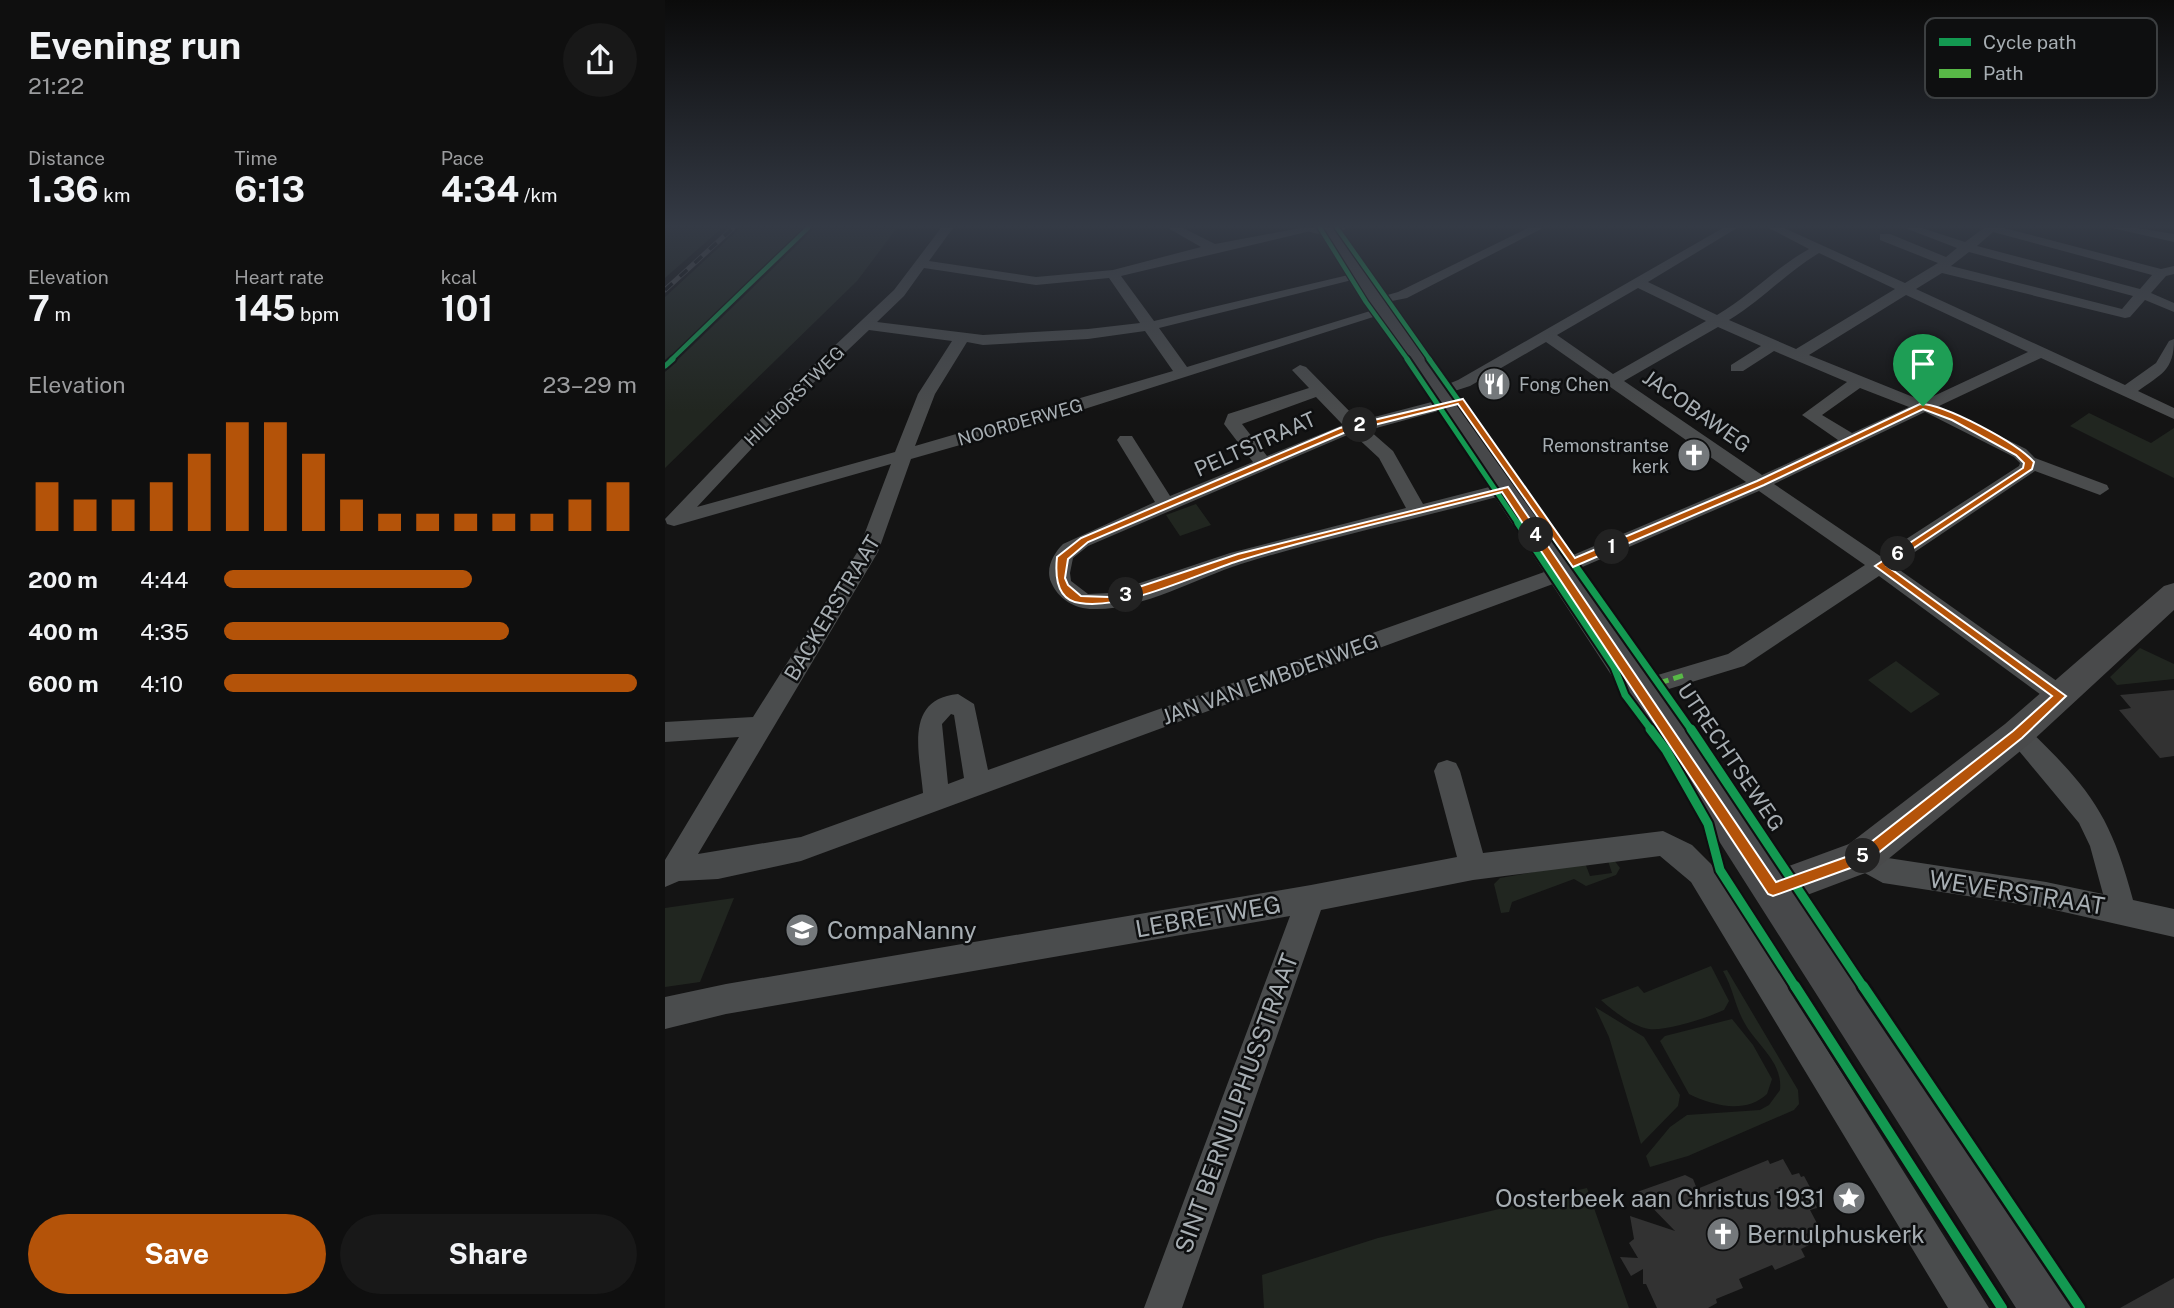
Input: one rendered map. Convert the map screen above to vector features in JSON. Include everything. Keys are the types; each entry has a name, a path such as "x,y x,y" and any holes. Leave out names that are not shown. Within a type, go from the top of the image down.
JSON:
{"main road":[{"name":"UTRECHTSEWEG","path":"1370,289 1562,571 2050,1308"}],"street":[{"name":"HILHORSTWEG","path":"669,524 803,384 902,289"},
{"path":"1124,289 1150,326 1156,340 1162,342 1182,372"},
{"path":"866,325 962,338 1001,340 1150,326 1306,289"},
{"name":"NOORDERWEG","path":"669,524 1182,372 1381,306 1413,289"},
{"path":"1443,397 1624,289"},
{"path":"1650,289 1718,322 1955,418 2019,453 2029,462 2100,489"},
{"path":"1613,380 1718,322 1761,289"},
{"path":"1798,355 1900,289"},
{"path":"1907,289 2038,353 2174,414"},
{"path":"2036,289 2125,314 2149,289"},
{"path":"2127,289 2174,308"},
{"name":"JACOBAWEG","path":"1546,335 1880,566 2060,696"},
{"name":"BACKERSTRAAT","path":"671,871 868,552 882,524 921,405 939,369 962,338"},
{"path":"2125,392 2162,366 2174,344"},
{"path":"1737,368 1773,345"},
{"name":"JAN VAN EMBDENWEG","path":"671,871 718,866 801,849 1562,571 1761,483 2038,353"},
{"path":"1300,370 1387,456 1418,512 1505,489"},
{"path":"1852,441 1811,415 1859,381"},
{"path":"1265,465 1233,424 1234,418 1320,390"},
{"name":"PELTSTRAAT","path":"1418,512 1238,558 1110,600 1079,600 1063,587 1060,578 1063,557 1073,546 1355,427 1398,418 1443,397"},
{"path":"1126,440 1167,506"},
{"path":"1658,683 1736,660 2027,469 2029,462"},
{"path":"1773,890 1862,857 2017,734 2174,593"},
{"path":"937,800 930,723 931,718 942,707 958,704 965,711 978,785"},
{"path":"665,732 760,726"},
{"path":"2017,734 2052,770 2084,810 2104,843 2121,909"},
{"path":"1447,771 1473,867"},
{"name":"LEBRETWEG","path":"665,1013 726,999 1311,899 1473,867 1663,843 1682,854 1701,873 1970,1308"},
{"name":"WEVERSTRAAT","path":"1862,857 1883,870 2121,909 2174,923"},
{"name":"SINT BERNULPHUSSTRAAT","path":"1163,1308 1311,899"}],"shaded area":[{"path":"674,289 742,289 665,364 665,297"},
{"path":"751,289 849,289 665,468 665,372"},
{"path":"2089,413 2151,443 2174,428 2174,478 2070,426"},
{"path":"1196,504 1211,525 1180,536 1166,515"},
{"path":"2140,648 2174,664 2174,679 2117,685 2110,677"},
{"path":"1896,661 1940,694 1911,713 1868,680"},
{"path":"1614,860 1620,868 1616,875 1586,886 1574,879 1512,902 1509,912 1501,913 1494,884 1500,878 1585,863 1590,876 1612,873 1608,861"},
{"path":"734,898 700,982 665,987 665,908"},
{"path":"1711,966 1729,1001 1724,1010 1698,1020 1649,1029 1630,1021 1601,1000 1638,986 1644,993"},
{"path":"1727,970 1798,1090 1799,1104 1794,1110 1688,1156 1650,1167 1646,1156 1670,1127 1687,1115 1760,1110 1769,1105 1780,1090 1780,1080 1773,1062 1741,1016 1723,971"},
{"path":"1595,1007 1644,1037 1680,1095 1678,1106 1641,1144 1609,1037"},
{"path":"1732,1019 1753,1045 1772,1079 1767,1094 1759,1100 1739,1106 1719,1105 1689,1094 1660,1041 1665,1036"},
{"path":"1587,1188 1629,1308 1264,1308 1262,1275 1378,1238"}],"building":[{"path":"2174,690 2174,756 2160,758 2119,710 2131,708 2120,695"},
{"name":"Bernulphuskerk","path":"1783,1159 1792,1175 1799,1173 1801,1177 1804,1176 1818,1202 1815,1203 1817,1208 1810,1210 1820,1229 1806,1234 1811,1244 1801,1249 1805,1257 1775,1270 1772,1265 1739,1279 1743,1288 1716,1299 1717,1303 1708,1308 1657,1308 1646,1284 1643,1284 1643,1269 1631,1276 1620,1257 1638,1258 1629,1243 1634,1239 1630,1216 1675,1231 1637,1192 1685,1175 1693,1179 1697,1189 1768,1160 1770,1164"},
{"path":"2174,1278 2174,1308 2120,1308"}],"marked path":[{"path":"1659,683 1685,675"}],"cycle path":[{"path":"665,366 745,289"},
{"path":"1358,289 1614,667 1625,695 1666,750 1708,824 1720,870 2002,1308"},
{"path":"1380,289 1721,772 2080,1308"}],"place":[{"name":"Fong Chen","path":"1494,384"},
{"name":"Remonstrantse kerk","path":"1694,455"},
{"name":"CompaNanny","path":"802,930"},
{"name":"Oosterbeek aan Christus 1931","path":"1849,1198"},
{"name":"Bernulphuskerk","path":"1723,1234"}],"route":[{"path":"1460,401 1573,563 1761,483 1923,406 1955,418 2019,453 2029,462 2027,469 1880,566 2060,696 2017,734 1862,857 1773,890 1630,672 1505,489 1238,558 1110,600 1079,600 1063,587 1060,578 1063,557 1073,546 1084,540 1133,522 1343,430 1398,418 1447,403 1460,401"}]}
